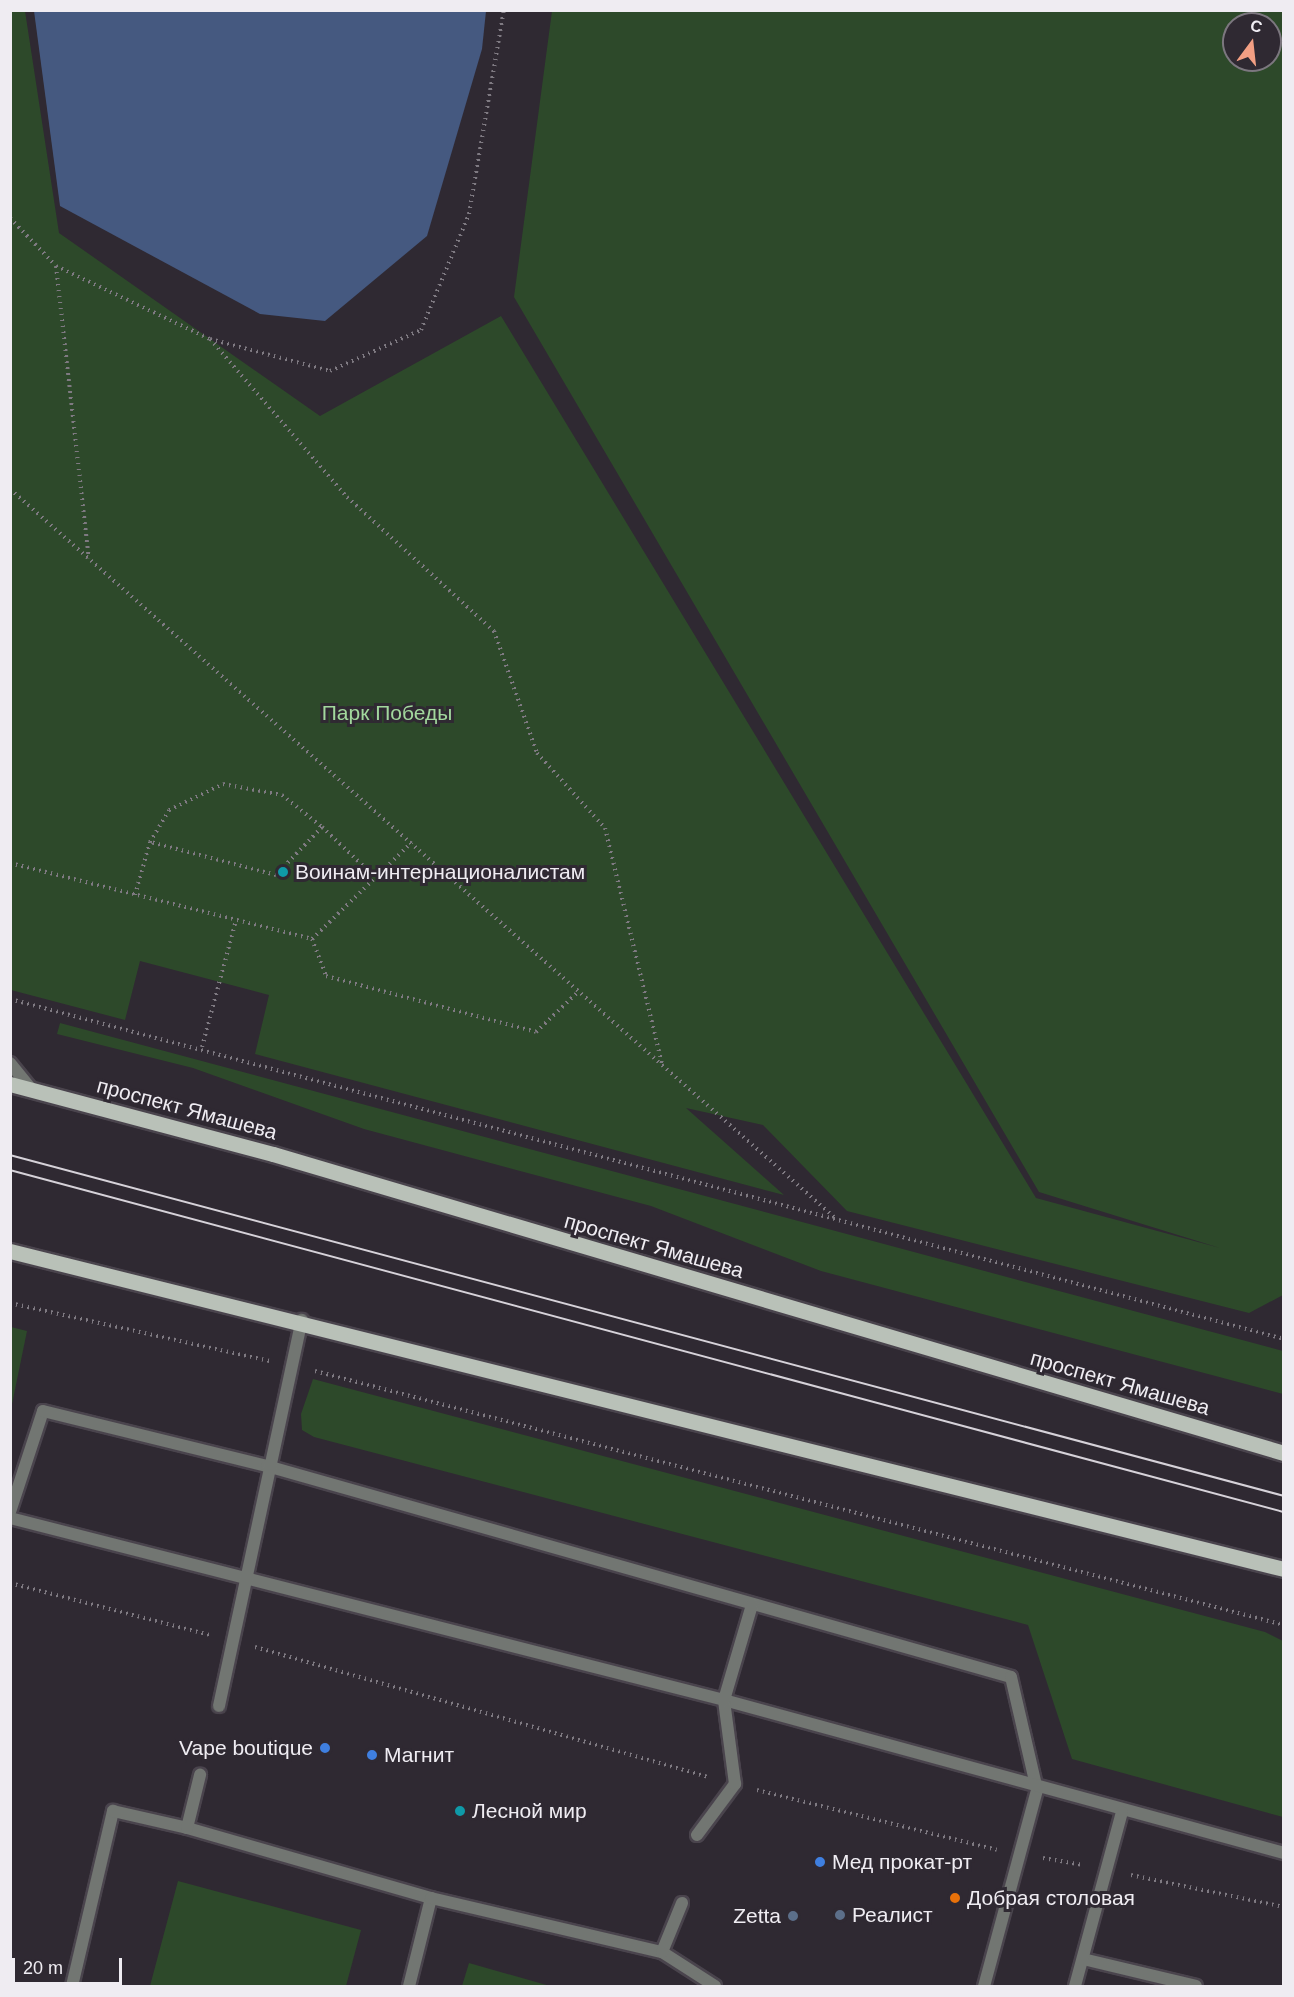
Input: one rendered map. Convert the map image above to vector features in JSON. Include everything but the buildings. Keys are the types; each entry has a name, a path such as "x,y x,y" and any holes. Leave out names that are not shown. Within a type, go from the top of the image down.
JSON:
{"main road":[{"name":"проспект Ямашева","path":"10,1084 273,1154 1284,1453"},
{"path":"10,1251 302,1320 1284,1569"}],"lane":[{"path":"10,1064 31,1089"},
{"path":"219,1706 231,1641 248,1575 267,1466 294,1366 302,1320"},
{"path":"10,1512 43,1411 267,1466 1011,1677 1037,1790 984,1986"},
{"path":"10,1518 248,1575 724,1700 1037,1790 1284,1853"},
{"path":"697,1835 735,1784 724,1700 752,1605"},
{"path":"188,1828 200,1775"},
{"path":"72,1986 113,1811 188,1828 431,1898 662,1952 715,1986"},
{"path":"1076,1986 1122,1812"},
{"path":"409,1986 431,1898"},
{"path":"662,1952 682,1903"},
{"path":"1083,1959 1196,1986"}],"path":[{"path":"10,218 56,266 210,339 330,371 422,330 469,214 504,10"},
{"path":"56,266 89,559"},
{"path":"210,339 347,497 494,631 537,753 605,828 663,1066"},
{"path":"10,489 836,1219"},
{"path":"135,895 150,842 169,810 224,784 282,795 322,827 373,875"},
{"path":"150,842 276,875 322,827"},
{"path":"312,939 373,875 412,842"},
{"path":"10,863 312,939"},
{"path":"202,1047 236,920"},
{"path":"312,939 326,976 536,1032 579,991"},
{"path":"10,999 202,1047 1284,1339"},
{"path":"10,1303 294,1366 1284,1625"},
{"path":"10,1583 231,1641 735,1784 1020,1854 1107,1869 1284,1907"}],"green space":[{"name":"Парк Победы","path":"10,11 25,11 59,233 320,416 501,316 1036,1198 1220,1248 1039,1192 514,297 552,11 1283,11 1283,1295 1249,1313 847,1211 763,1125 686,1108 784,1195 255,1054 269,995 140,961 125,1020 11,990"},
{"path":"60,1023 1283,1351 1283,1394 821,1271 651,1206 364,1129 193,1068 57,1034"},
{"path":"10,1327 27,1331 11,1409"},
{"path":"313,1379 1265,1632 1283,1641 1283,1817 1072,1759 1028,1625 314,1437 302,1430 301,1414"},
{"path":"178,1881 361,1930 346,1986 150,1986"},
{"path":"469,1963 550,1986 462,1986"}],"water":[{"path":"34,11 486,11 482,49 427,236 325,321 260,314 60,206"}],"tram line":[{"path":"10,1155 1284,1496"},
{"path":"10,1170 1284,1512"}],"place":[{"name":"Воинам-интернационалистам","path":"283,872"},
{"name":"Vape boutique","path":"325,1748"},
{"name":"Магнит","path":"372,1755"},
{"name":"Лесной мир","path":"460,1811"},
{"name":"Мед прокат-рт","path":"820,1862"},
{"name":"Добрая столовая","path":"955,1898"},
{"name":"Реалист","path":"840,1915"},
{"name":"Zetta","path":"793,1916"}]}
